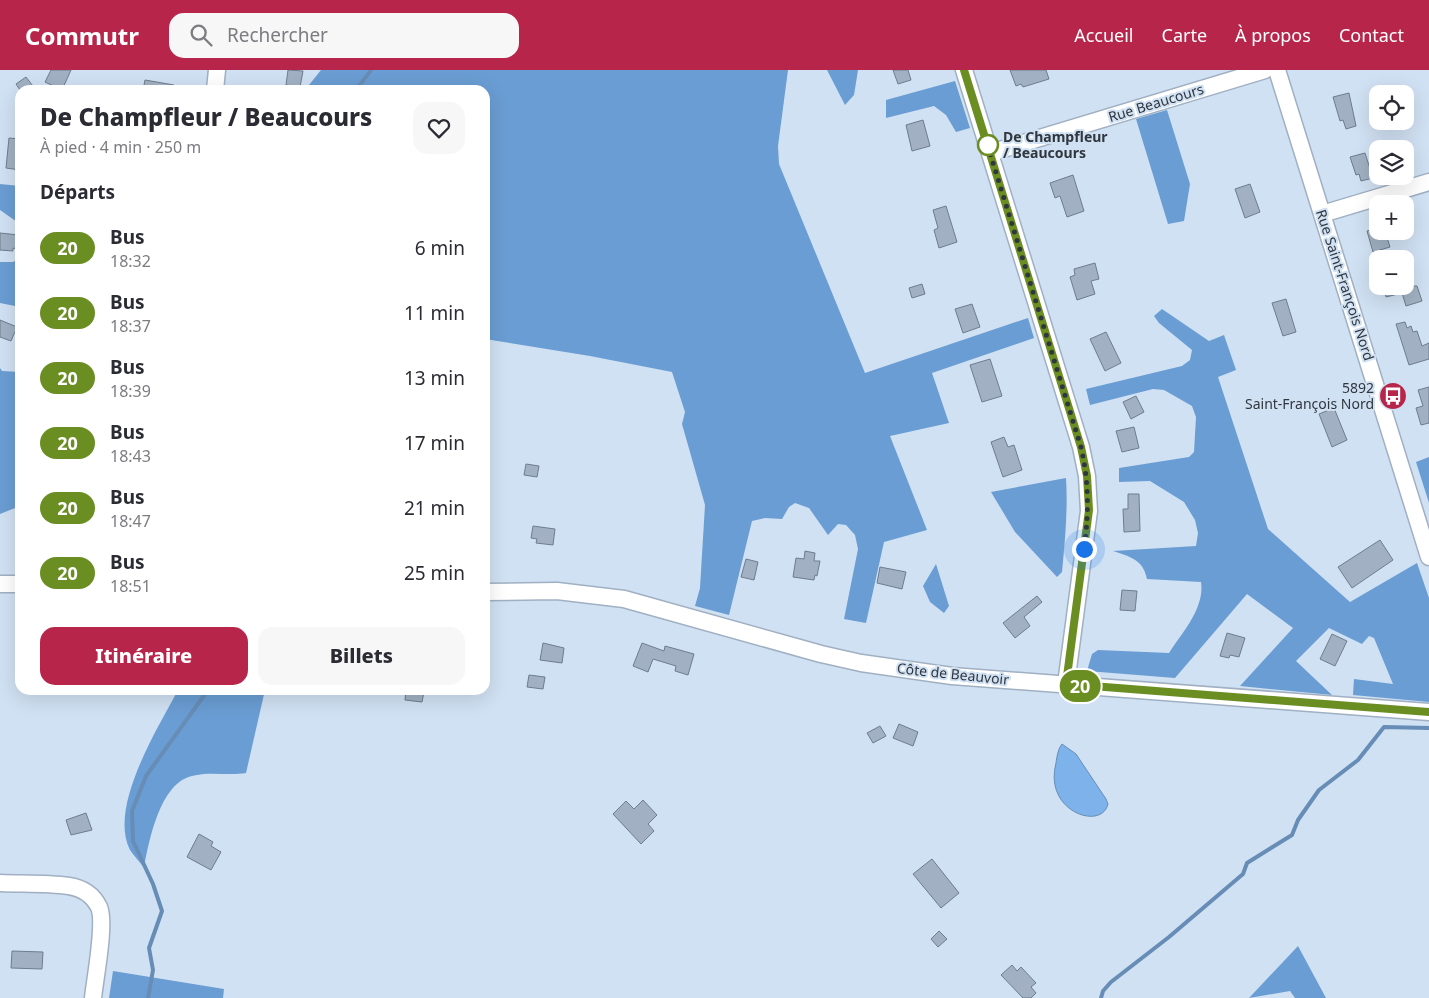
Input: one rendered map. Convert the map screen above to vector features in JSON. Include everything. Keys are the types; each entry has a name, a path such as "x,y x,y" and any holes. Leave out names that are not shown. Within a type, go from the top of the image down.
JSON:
{"street":[{"path":"216,85 217,70"},
{"path":"964,70 1081,447 1087,476 1089,510 1066,684"},
{"name":"Rue Beaucours","path":"990,153 1265,70"},
{"name":"Rue Saint-François Nord","path":"1277,70 1429,557"},
{"path":"1322,214 1429,182"},
{"path":"0,584 15,584"},
{"name":"Côte de Beauvoir","path":"490,592 557,591 624,599 773,642 861,663 987,680 1066,684 1429,712"},
{"path":"0,883 70,886 83,890 93,897 100,908 101,922 92,998"}],"shaded area":[{"path":"321,70 788,70 778,146 779,164 865,373 1028,318 1034,338 932,373 949,423 890,436 927,530 884,542 866,623 844,619 858,549 855,535 846,525 838,524 828,535 809,508 795,503 789,507 782,519 765,518 752,521 729,615 695,606 700,588 705,505 682,424 685,412 672,372 490,340 490,85 309,85"},
{"path":"827,70 858,70 854,95 845,105"},
{"path":"955,81 970,128 956,132 946,115 934,106 886,118 886,100"},
{"path":"1167,110 1190,184 1184,221 1168,224 1136,119"},
{"path":"0,184 15,186 15,220 0,210"},
{"path":"15,261 15,306 0,303 0,262"},
{"path":"1162,309 1209,341 1224,335 1236,370 1218,377 1268,529 1350,602 1417,563 1429,598 1429,702 1353,695 1354,679 1393,684 1374,638 1369,636 1362,644 1329,628 1296,661 1332,695 1240,686 1293,628 1247,594 1175,678 1087,671 1092,654 1098,650 1169,653 1186,629 1200,601 1201,582 1147,579 1139,563 1130,557 1113,551 1196,546 1198,533 1195,520 1184,502 1150,481 1119,482 1119,468 1189,457 1194,452 1196,417 1192,406 1164,390 1153,389 1090,405 1086,389 1182,366 1190,360 1192,350 1159,323 1154,316"},
{"path":"0,368 2,371 15,372 15,508 0,514"},
{"path":"1429,457 1429,503 1416,462"},
{"path":"1066,478 1066,514 1062,572 1057,577 1015,532 991,492"},
{"path":"936,564 949,606 944,613 930,602 923,586"},
{"path":"175,695 264,695 246,773 198,775 181,781 164,801 158,814 144,868 130,850 125,832 125,812 130,790 148,746"},
{"path":"1062,744 1076,754 1106,799 1108,804 1104,812 1096,816 1085,816 1065,805 1058,794 1054,780 1057,755"},
{"path":"1298,946 1326,998 1295,998 1290,991 1249,998"},
{"path":"113,971 224,989 223,998 109,998"}],"building":[{"path":"51,70 71,70 64,85 51,85 45,82"},
{"path":"288,70 303,71 300,85 286,85"},
{"path":"893,70 908,70 911,80 898,84"},
{"path":"1010,70 1046,70 1049,79 1023,87 1021,84 1016,86"},
{"path":"26,77 32,85 17,85"},
{"path":"145,80 174,85 144,85"},
{"path":"1349,93 1356,126 1346,129 1343,120 1340,121 1333,97"},
{"path":"923,120 930,146 912,151 906,125"},
{"path":"9,138 15,139 15,169 6,168"},
{"path":"1365,153 1369,166 1369,179 1361,181 1359,174 1356,175 1350,157"},
{"path":"1073,175 1084,211 1067,217 1060,196 1055,198 1050,183"},
{"path":"1250,184 1260,212 1245,218 1235,189"},
{"path":"946,206 957,242 939,248 934,230 938,228 933,210"},
{"path":"0,233 15,235 15,248 13,248 13,251 0,250"},
{"path":"1370,240 1388,240 1390,247 1372,250"},
{"path":"1095,263 1099,279 1091,281 1095,294 1077,300 1070,277 1075,275 1074,269"},
{"path":"922,284 925,294 912,298 909,288"},
{"path":"1414,286 1417,286 1422,301 1406,306 1403,295 1414,295"},
{"path":"1286,299 1296,332 1283,336 1272,303"},
{"path":"972,304 980,327 963,333 955,309"},
{"path":"0,320 15,326 11,341 0,337"},
{"path":"1405,322 1407,328 1411,326 1413,332 1417,331 1422,346 1429,343 1429,359 1409,365 1396,324"},
{"path":"1106,332 1121,363 1105,371 1090,339"},
{"path":"990,359 1002,396 982,402 970,365"},
{"path":"1429,387 1429,423 1421,425 1416,408 1423,406 1418,390"},
{"path":"1136,396 1144,412 1131,419 1123,402"},
{"path":"1334,408 1347,440 1332,447 1319,414"},
{"path":"1134,427 1139,448 1122,452 1116,431"},
{"path":"1004,437 1008,447 1014,445 1022,470 1003,477 991,442"},
{"path":"526,464 539,466 537,477 524,475"},
{"path":"1128,494 1139,494 1140,531 1124,532 1123,509 1128,509"},
{"path":"533,526 555,529 553,545 536,543 537,539 531,538"},
{"path":"1380,540 1393,560 1352,588 1338,567"},
{"path":"805,551 815,553 814,561 820,561 817,576 815,575 814,580 793,577 796,558 804,559"},
{"path":"746,559 758,562 754,580 741,577"},
{"path":"880,567 906,572 902,589 877,583"},
{"path":"1122,590 1137,591 1135,611 1120,610"},
{"path":"1037,596 1042,602 1024,617 1030,626 1015,638 1003,623"},
{"path":"1227,633 1245,638 1239,657 1230,655 1229,658 1220,656"},
{"path":"1332,634 1347,641 1335,666 1320,659"},
{"path":"543,643 564,648 562,663 540,660"},
{"path":"642,643 664,651 665,646 694,654 688,675 675,671 676,666 653,659 648,672 633,666"},
{"path":"529,675 545,677 543,689 527,687"},
{"path":"406,695 423,695 422,702 405,700"},
{"path":"899,724 918,732 913,746 893,738"},
{"path":"880,726 886,736 873,743 867,733"},
{"path":"643,800 657,815 648,824 654,831 641,844 613,814 626,801 634,809"},
{"path":"86,813 92,830 71,835 66,820"},
{"path":"199,834 213,842 211,846 221,852 211,870 187,857"},
{"path":"932,859 959,893 941,908 913,874"},
{"path":"939,931 947,939 938,947 931,939"},
{"path":"12,951 43,952 42,969 11,968"},
{"path":"1012,965 1017,971 1021,967 1036,983 1031,987 1036,993 1031,998 1023,998 1001,975"}],"waterway":[{"path":"360,85 371,70"},
{"path":"148,998 153,970 149,948 162,911 153,884 133,841 132,811 146,776 204,695"},
{"path":"1101,998 1103,991 1111,982 1169,937 1243,874 1247,863 1292,835 1298,820 1319,790 1358,760 1384,727 1429,728"}],"bus line":[{"name":"20","path":"964,70 1081,447 1087,476 1089,510 1066,684 1211,697 1429,712"}],"place":[{"name":"De Champfleur / Beaucours","path":"988,145"},
{"name":"5892 Saint-François Nord","path":"1393,396"}],"route":[{"path":"988,145 985,137 1081,447 1087,476 1089,510 1084,549"}]}
